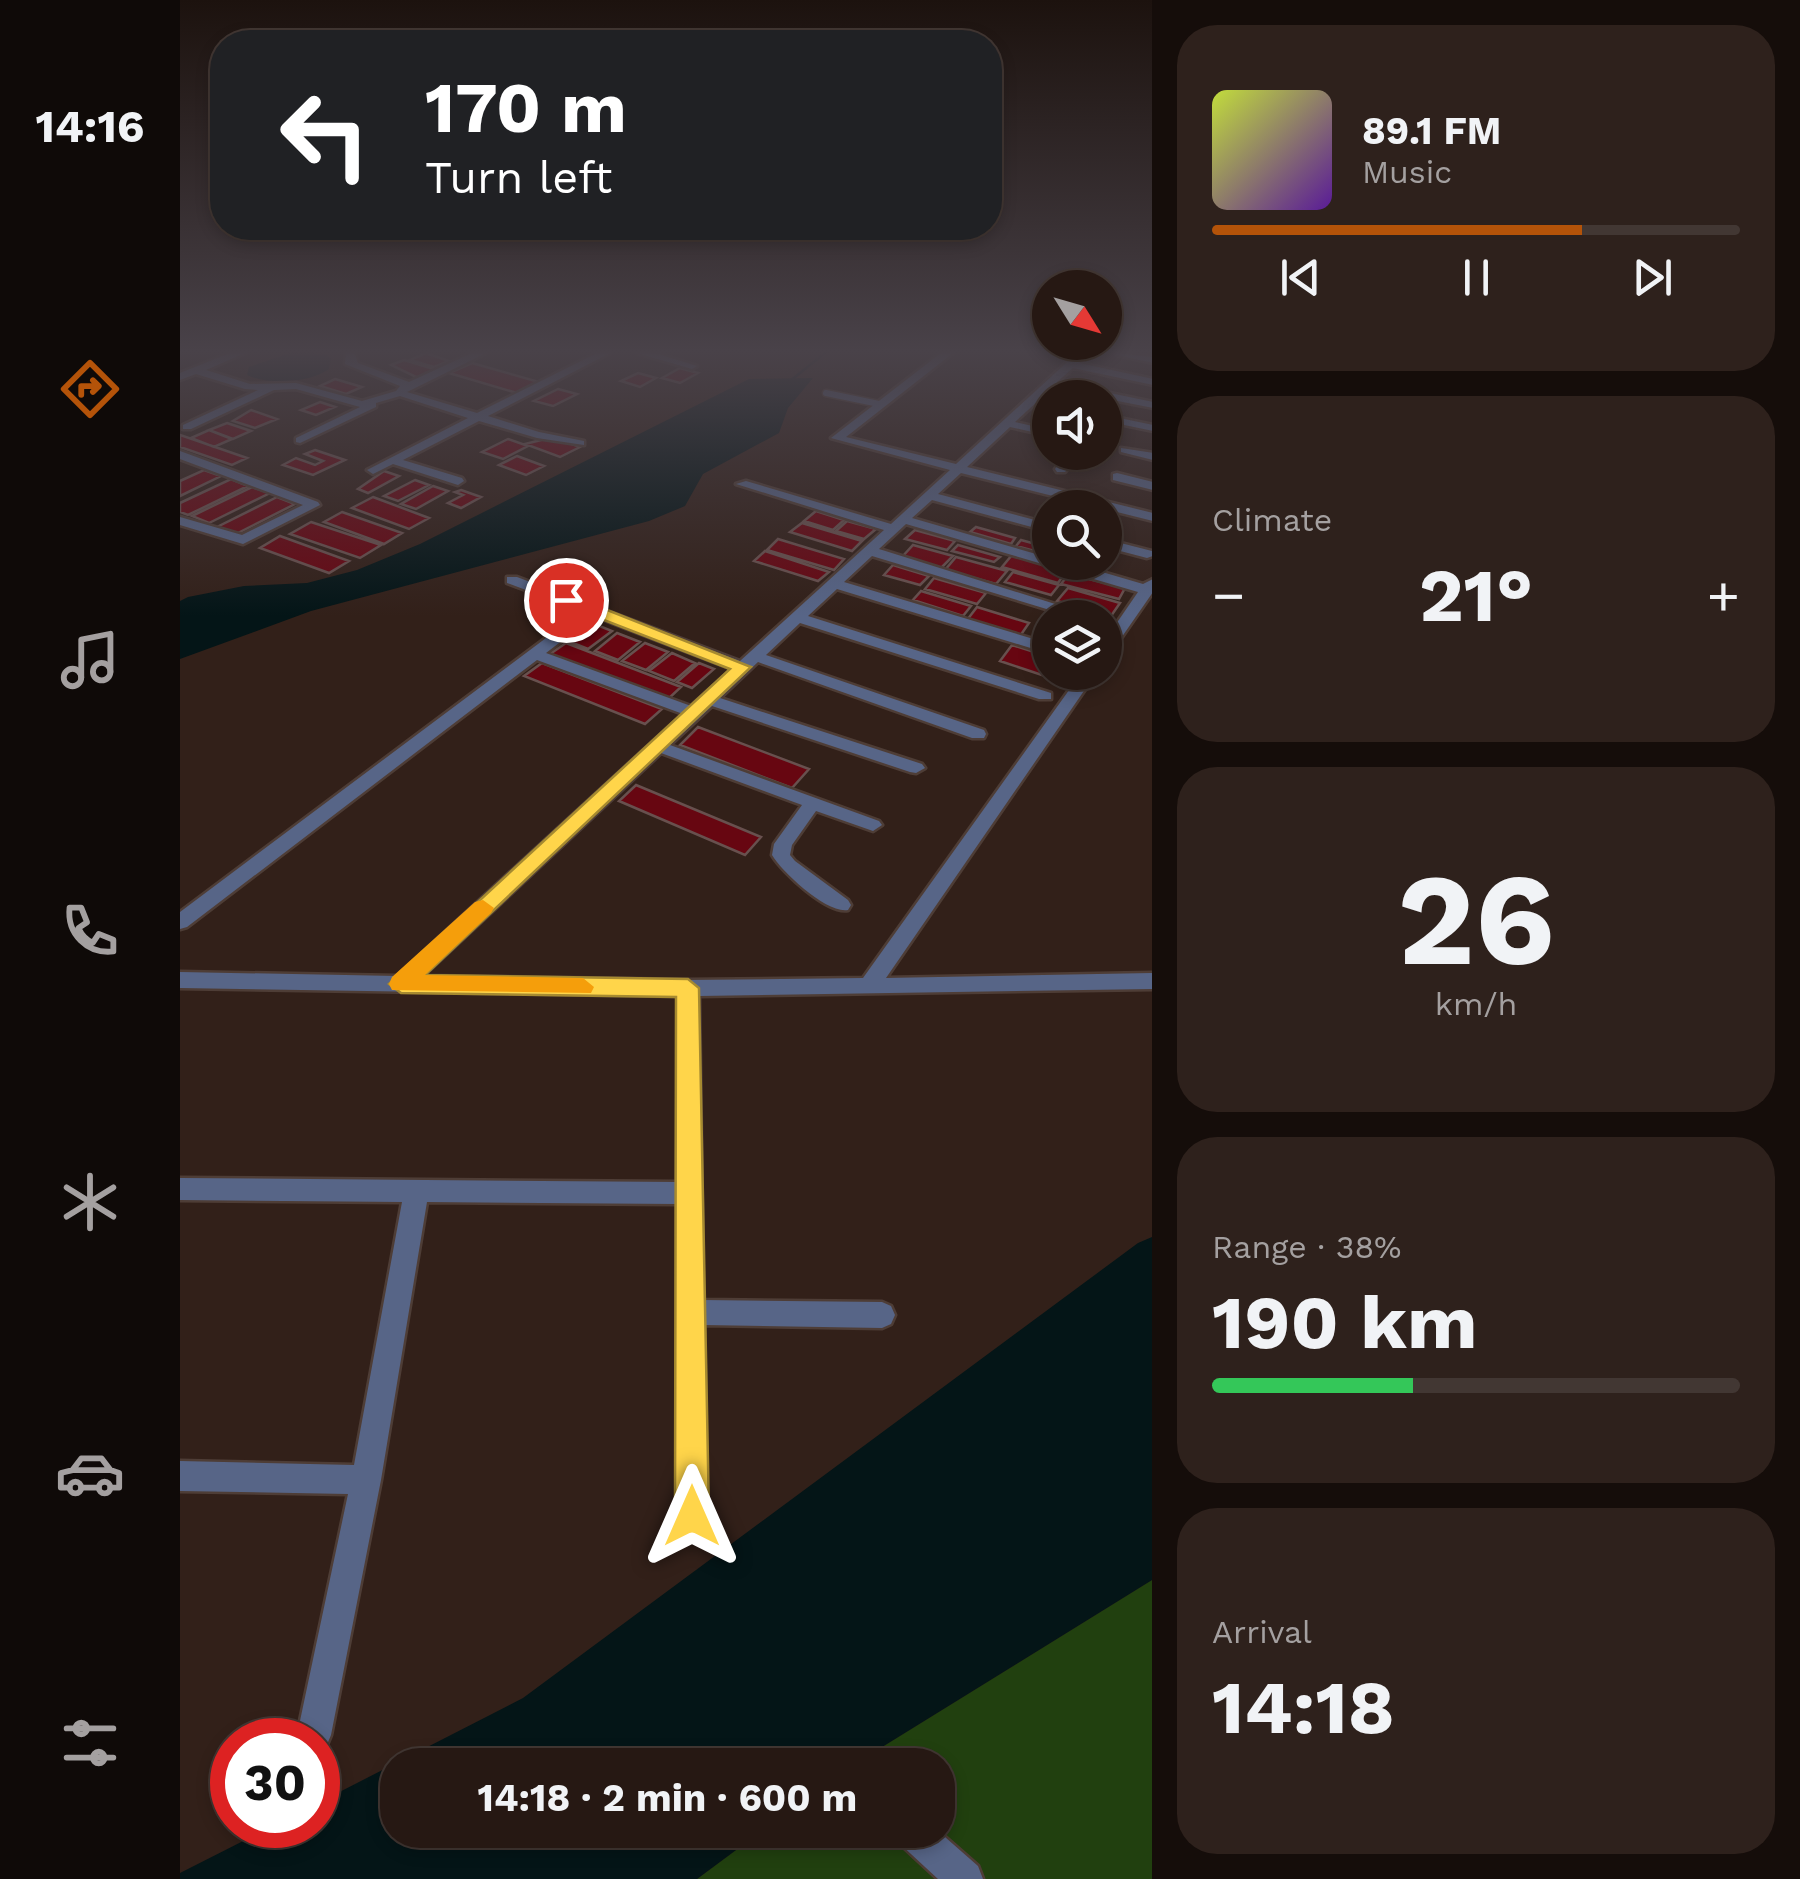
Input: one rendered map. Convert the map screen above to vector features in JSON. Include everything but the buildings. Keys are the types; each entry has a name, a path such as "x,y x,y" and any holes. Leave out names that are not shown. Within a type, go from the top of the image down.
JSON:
{"street":[{"path":"373,470 429,441"},
{"path":"568,441 580,443"},
{"path":"847,441 1152,517"},
{"path":"401,984 987,441"},
{"path":"1125,450 1152,457"},
{"path":"180,455 314,505 243,540 180,521"},
{"path":"392,460 458,481"},
{"path":"1117,477 1152,486"},
{"path":"742,484 1032,557"},
{"path":"927,496 1032,523"},
{"path":"1122,548 1146,554"},
{"path":"868,550 1033,600"},
{"path":"1122,579 1150,586 1123,626"},
{"path":"512,580 748,662 978,734"},
{"path":"832,584 1032,645"},
{"path":"180,922 593,610"},
{"path":"796,617 1045,696"},
{"path":"534,654 692,712"},
{"path":"868,986 1077,690"},
{"path":"708,698 916,768"},
{"path":"657,746 874,824"},
{"path":"813,802 782,844 781,855 788,866 841,905"},
{"path":"180,980 688,988 1152,981"},
{"path":"688,988 692,1516"},
{"path":"180,1189 689,1193"},
{"path":"317,1718 366,1480 416,1193"},
{"path":"690,1312 882,1315"},
{"path":"180,1476 366,1480"},
{"path":"930,1848 965,1879"}],"green space":[{"path":"1152,1580 1152,1879 697,1879 739,1848 955,1848 955,1748 880,1748"}],"shaded area":[{"path":"626,441 765,441 703,474 685,506 649,521 311,611 180,659 180,601 188,597 244,586 307,583 357,570 420,544"},
{"path":"1152,1237 1152,1580 880,1748 425,1748 523,1698 1138,1243"},
{"path":"380,1771 380,1848 739,1848 697,1879 180,1879 180,1873 229,1848 340,1848 340,1792"}],"slow traffic":[{"path":"483,908 401,984 583,987"}],"route":[{"path":"566,600 742,667 401,984 688,988 692,1516"}]}
